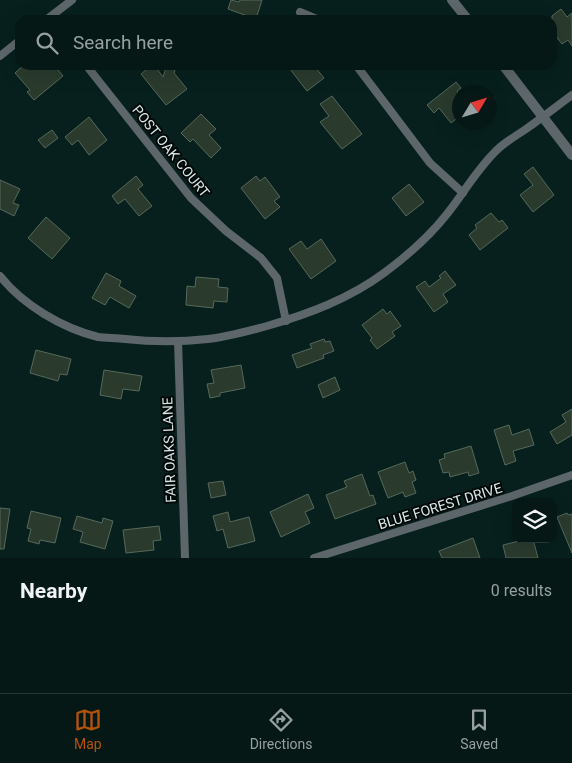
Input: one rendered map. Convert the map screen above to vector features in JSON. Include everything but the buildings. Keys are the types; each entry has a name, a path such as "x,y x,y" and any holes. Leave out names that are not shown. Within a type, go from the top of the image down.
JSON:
{"street":[{"path":"53,15 72,0"},
{"path":"452,0 464,15"},
{"path":"300,12 307,15"},
{"path":"0,56 15,44"},
{"name":"POST OAK COURT","path":"90,70 191,198 226,231 261,258 272,271 277,278 286,321"},
{"path":"360,70 430,163 463,193"},
{"path":"506,70 572,155"},
{"path":"0,276 8,286 31,306 65,326 98,337 141,341 210,339 286,321 328,305 360,289 405,257 425,239 446,215 478,171 498,148 572,95"},
{"name":"FAIR OAKS LANE","path":"178,341 185,558"},
{"name":"BLUE FOREST DRIVE","path":"314,558 512,496 572,474"}]}
